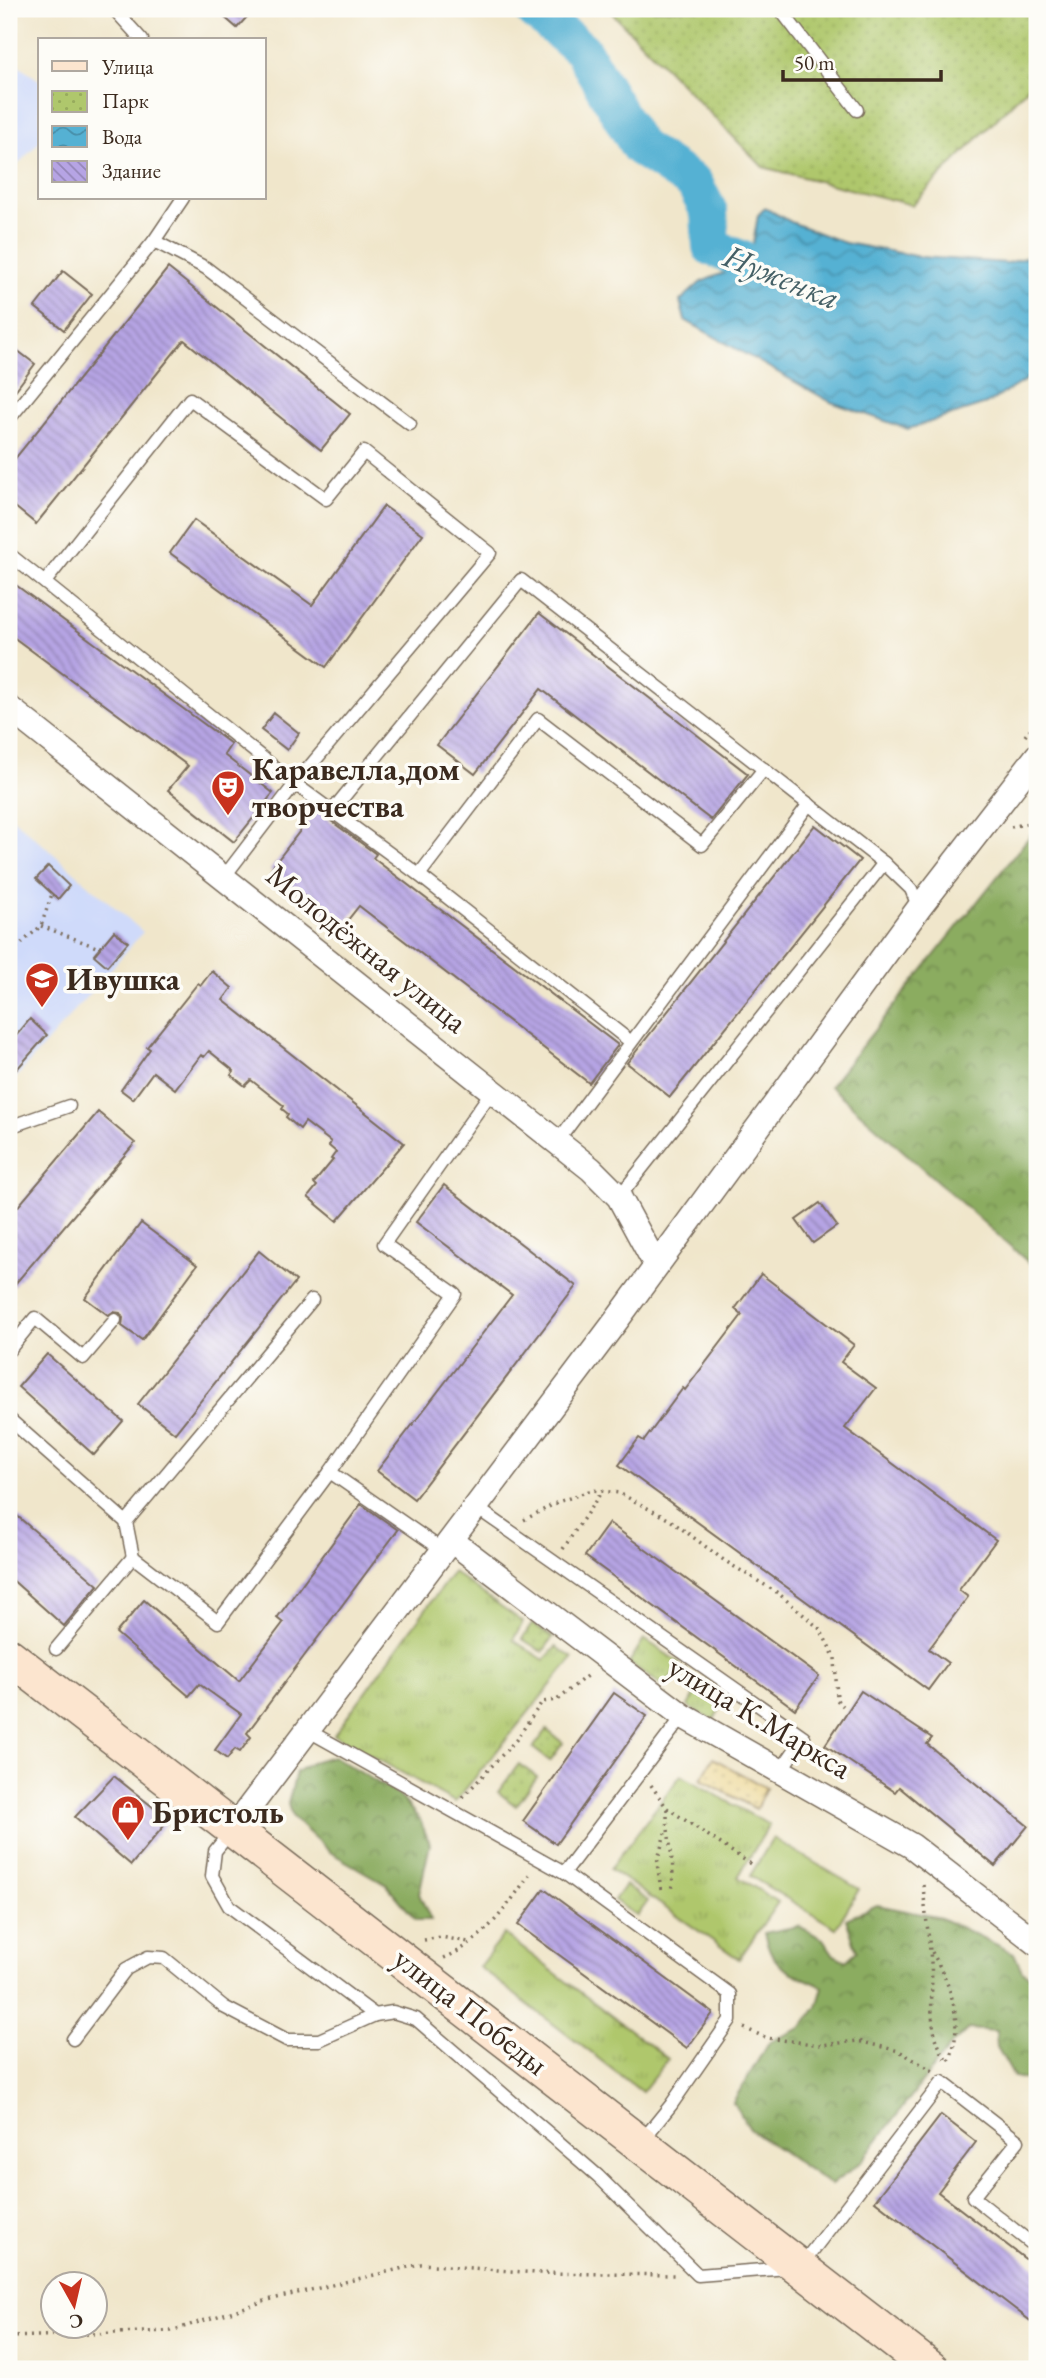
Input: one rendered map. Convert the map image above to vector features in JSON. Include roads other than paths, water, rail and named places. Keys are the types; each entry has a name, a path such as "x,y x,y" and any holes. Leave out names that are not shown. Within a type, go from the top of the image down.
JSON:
{"street":[{"name":"Молодёжная улица","path":"9,708 556,1142 619,1197 656,1265"},
{"path":"233,1829 448,1546 919,908 1037,756"},
{"name":"улица К.Маркса","path":"448,1546 683,1716 912,1846 1037,1943"},
{"name":"улица Победы","path":"9,1656 233,1829 420,1955 641,2142 931,2369"}],"lane":[{"path":"114,9 140,38"},
{"path":"780,9 857,110"},
{"path":"9,419 154,242 182,200"},
{"path":"154,242 206,268 410,424"},
{"path":"46,582 190,399 326,499 364,452 490,552 295,784 224,877"},
{"path":"9,554 295,784 419,875 631,1042"},
{"path":"332,811 521,580 884,863 911,890 919,908"},
{"path":"419,875 538,719 702,845 764,769"},
{"path":"556,1142 809,804"},
{"path":"619,1197 884,863"},
{"path":"9,1419 126,1522 133,1556 218,1622 330,1472 455,1294 384,1244 492,1091"},
{"path":"9,1127 69,1106"},
{"path":"126,1522 312,1300"},
{"path":"9,1350 35,1318 83,1358 115,1320"},
{"path":"330,1472 448,1546"},
{"path":"477,1507 804,1737 781,1770"},
{"path":"57,1649 133,1556"},
{"path":"564,1873 683,1716"},
{"path":"307,1730 564,1873 730,1994 730,2020 671,2105 641,2142"},
{"path":"233,1829 215,1851 212,1876 229,1906 375,2015"},
{"path":"73,2039 126,1969 148,1957 164,1958 225,2007 287,2040 318,2040 375,2015 393,2012 416,2019 598,2176 698,2275 800,2267 942,2082 1018,2140 973,2197 1037,2248"}],"water":[{"path":"765,208 791,222 845,243 921,257 1007,263 1037,254 1037,373 986,404 908,429 831,402 685,320 680,301 701,282 750,262 758,215"}],"waterway":[{"name":"Нуженка","path":"532,9 582,50 639,147 694,183 709,212 711,247 797,282"}],"place":[{"name":"Каравелла,дом творчества","path":"228,817"},
{"name":"Ивушка","path":"42,1009"},
{"name":"Бристоль","path":"128,1842"}]}
